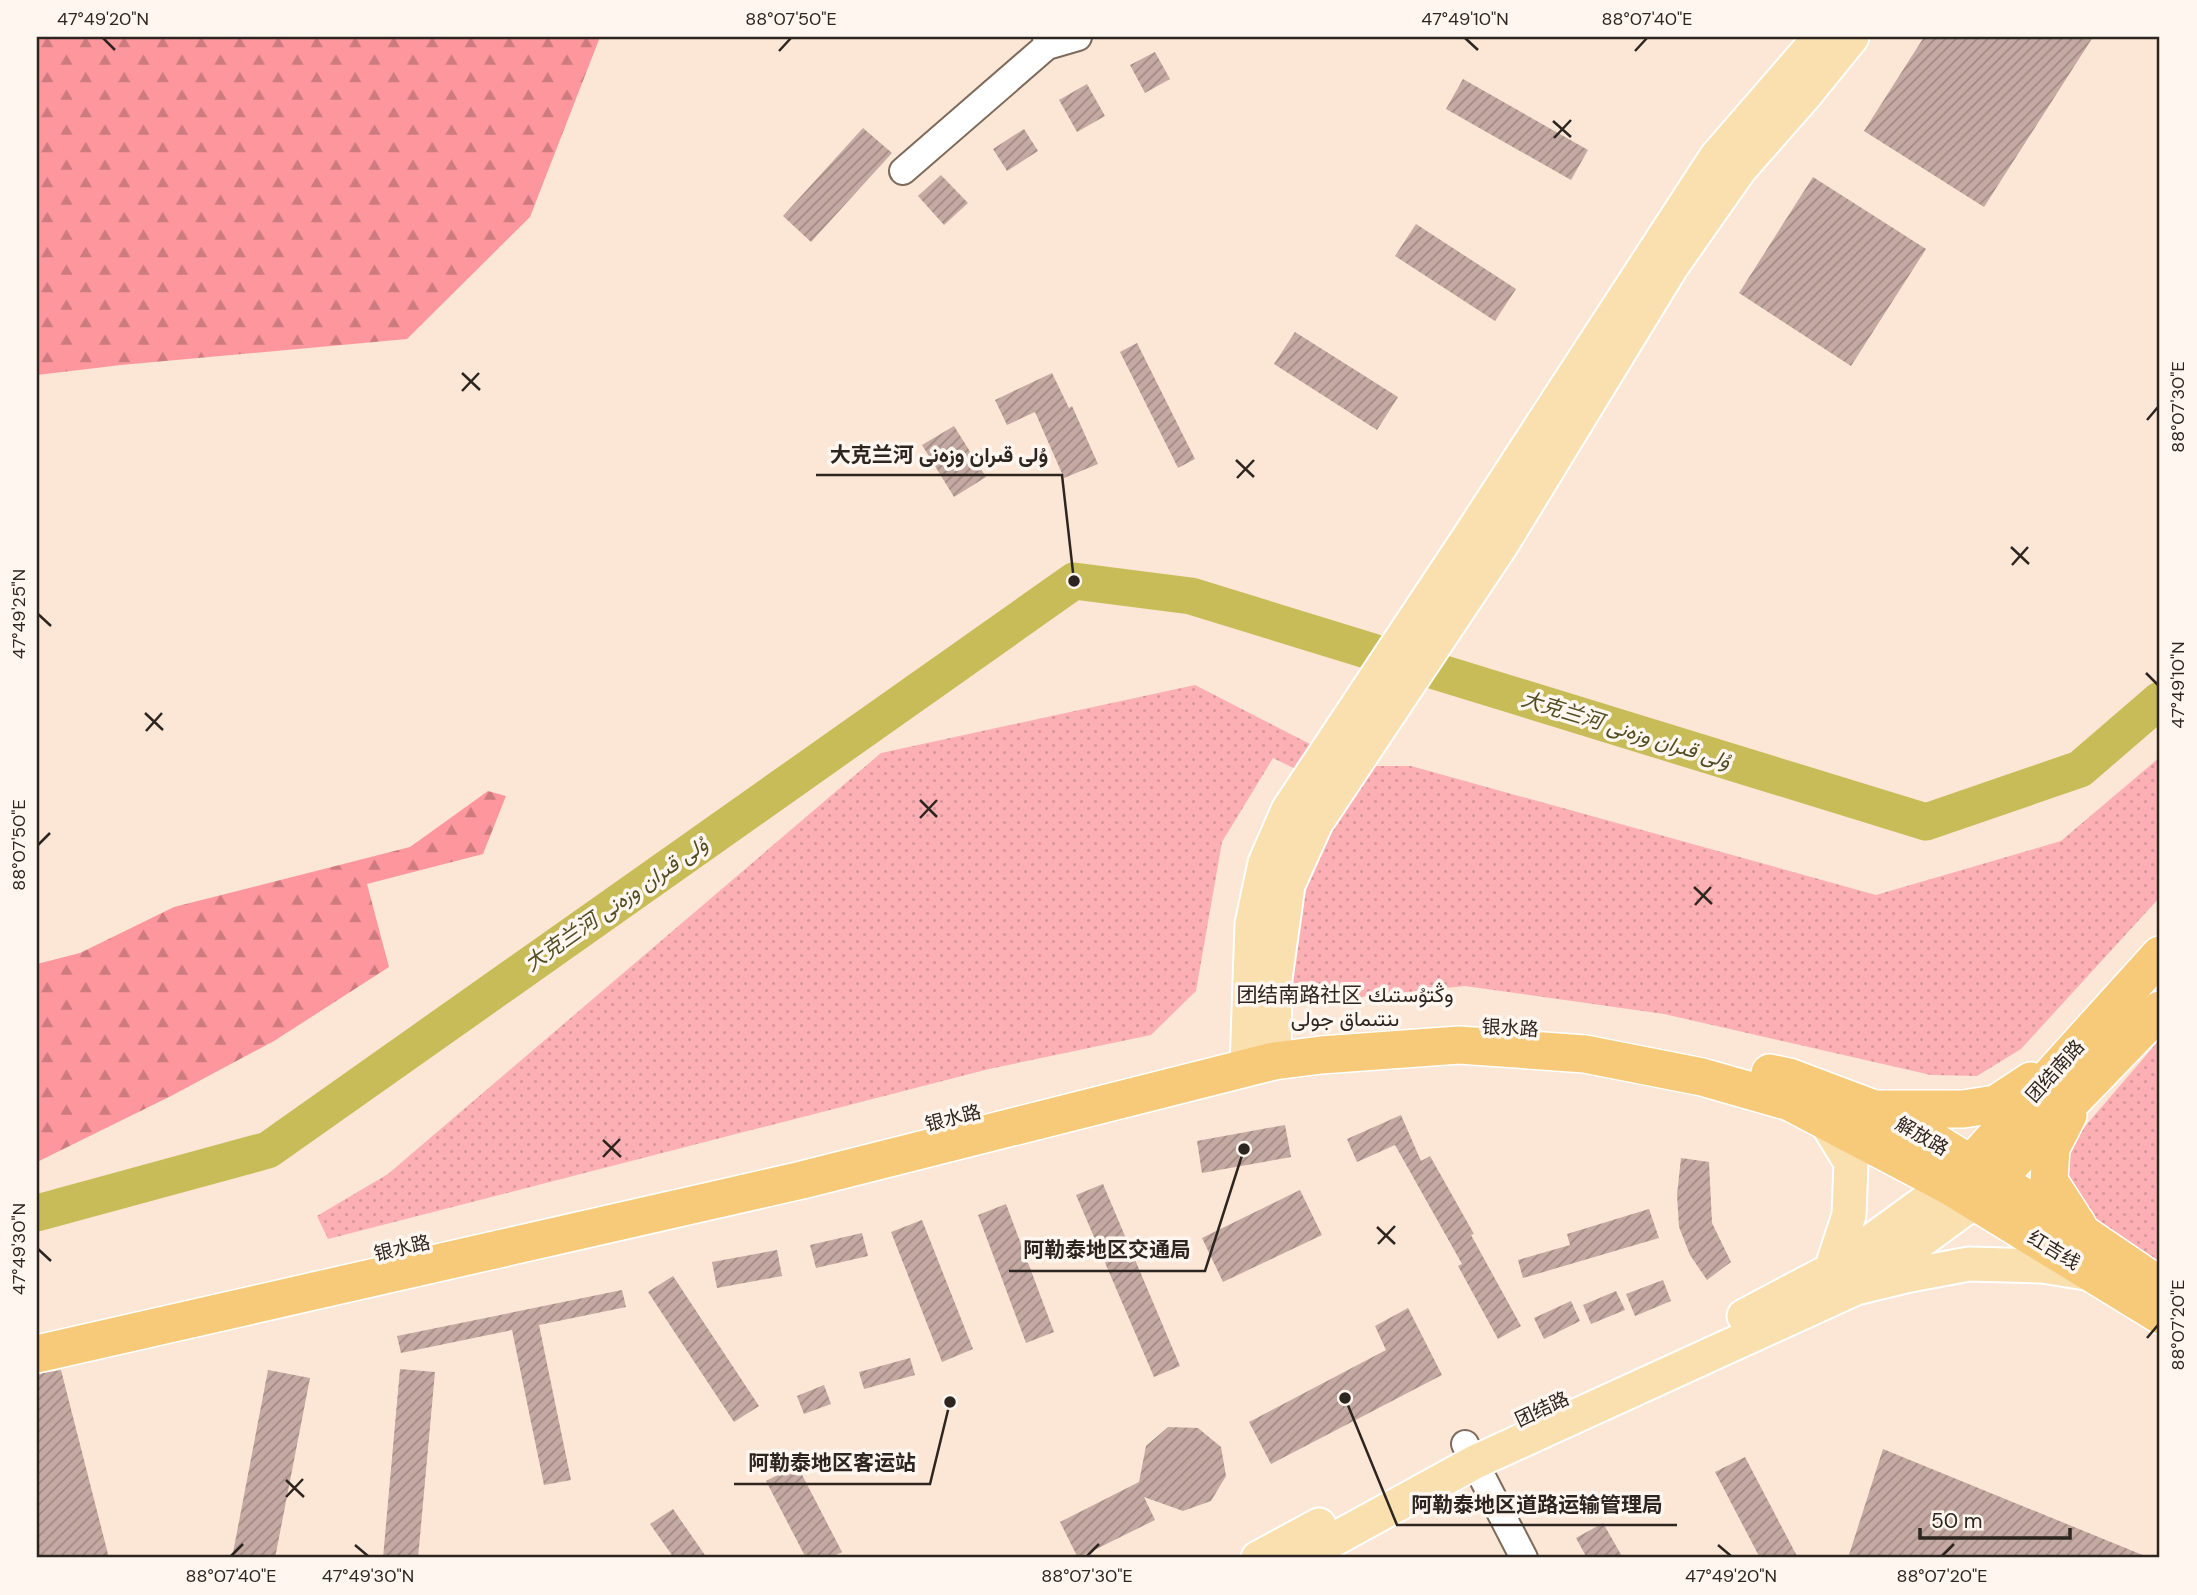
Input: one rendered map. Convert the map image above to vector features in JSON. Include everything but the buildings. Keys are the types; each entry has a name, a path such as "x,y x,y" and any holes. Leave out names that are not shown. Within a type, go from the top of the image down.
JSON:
{"highway":[{"name":"团结南路","path":"1972,1183 2067,1058 2160,955"},
{"name":"团结南路","path":"1972,1183 2078,1096 2160,1010"},
{"name":"银水路","path":"37,1333 732,1172 1158,1068 1261,1052 1380,1027 1467,1026 1576,1031 1788,1077 1874,1109"},
{"name":"银水路","path":"37,1354 802,1180 1261,1052 1321,1055 1459,1045 1585,1054 1702,1077 1790,1102 1826,1122 1972,1183"},
{"path":"1874,1109 1963,1109 1996,1104 2067,1058"},
{"path":"2078,1096 2051,1148 2049,1181 2082,1233"},
{"name":"解放路","path":"1874,1109 1922,1134 1972,1183"},
{"name":"红吉线","path":"1972,1183 2082,1233 2160,1286"},
{"name":"红吉线","path":"1972,1183 2094,1275 2160,1315"}],"main road":[{"path":"1261,1052 1275,979 1287,885 1302,816 1469,537 1716,157 1820,37"},
{"path":"1302,816 1502,544 1672,267 1740,169 1805,96 1852,37"},
{"path":"1826,1122 1851,1163 1844,1279"},
{"path":"1844,1279 1972,1183"},
{"path":"1844,1279 1910,1275 1969,1264 2042,1266 2094,1275"},
{"name":"团结路","path":"1258,1558 1761,1308 1844,1279"},
{"name":"团结路","path":"1300,1558 1470,1453"}],"street":[{"path":"903,171 1047,41 1079,37"},
{"path":"1470,1453 1524,1558"}],"green space":[{"path":"37,37 600,37 530,217 407,339 37,375"},
{"path":"488,791 506,796 483,854 367,884 389,967 274,1041 171,1096 37,1162 37,964 80,953 174,907 410,847"}],"shaded area":[{"path":"1195,685 1353,766 1411,766 1876,895 2061,841 2160,757 2160,897 2021,1049 1977,1076 1931,1075 1664,1014 1465,986 1350,998 1298,999 1287,983 1301,884 1346,794 1273,758 1222,842 1196,991 1151,1035 989,1069 328,1239 317,1216 388,1174 881,753"},
{"path":"2160,1039 2160,1268 2105,1227 2071,1194 2057,1159"}],"waterway":[{"name":"大克兰河 ۇلى قىران وزەنى","path":"37,1213 268,1150 1074,581 1191,596 1926,822 2080,769 2160,700"}],"place":[{"name":"大克兰河 ۇلى قىران وزەنى","path":"1074,581"},
{"name":"阿勒泰地区交通局","path":"1244,1149"},
{"name":"阿勒泰地区道路运输管理局","path":"1345,1398"},
{"name":"阿勒泰地区客运站","path":"950,1402"}],"district":[{"name":"团结南路社区 وڭتۇستىك ىنتىماق جولى","path":"1345,1007"}]}
